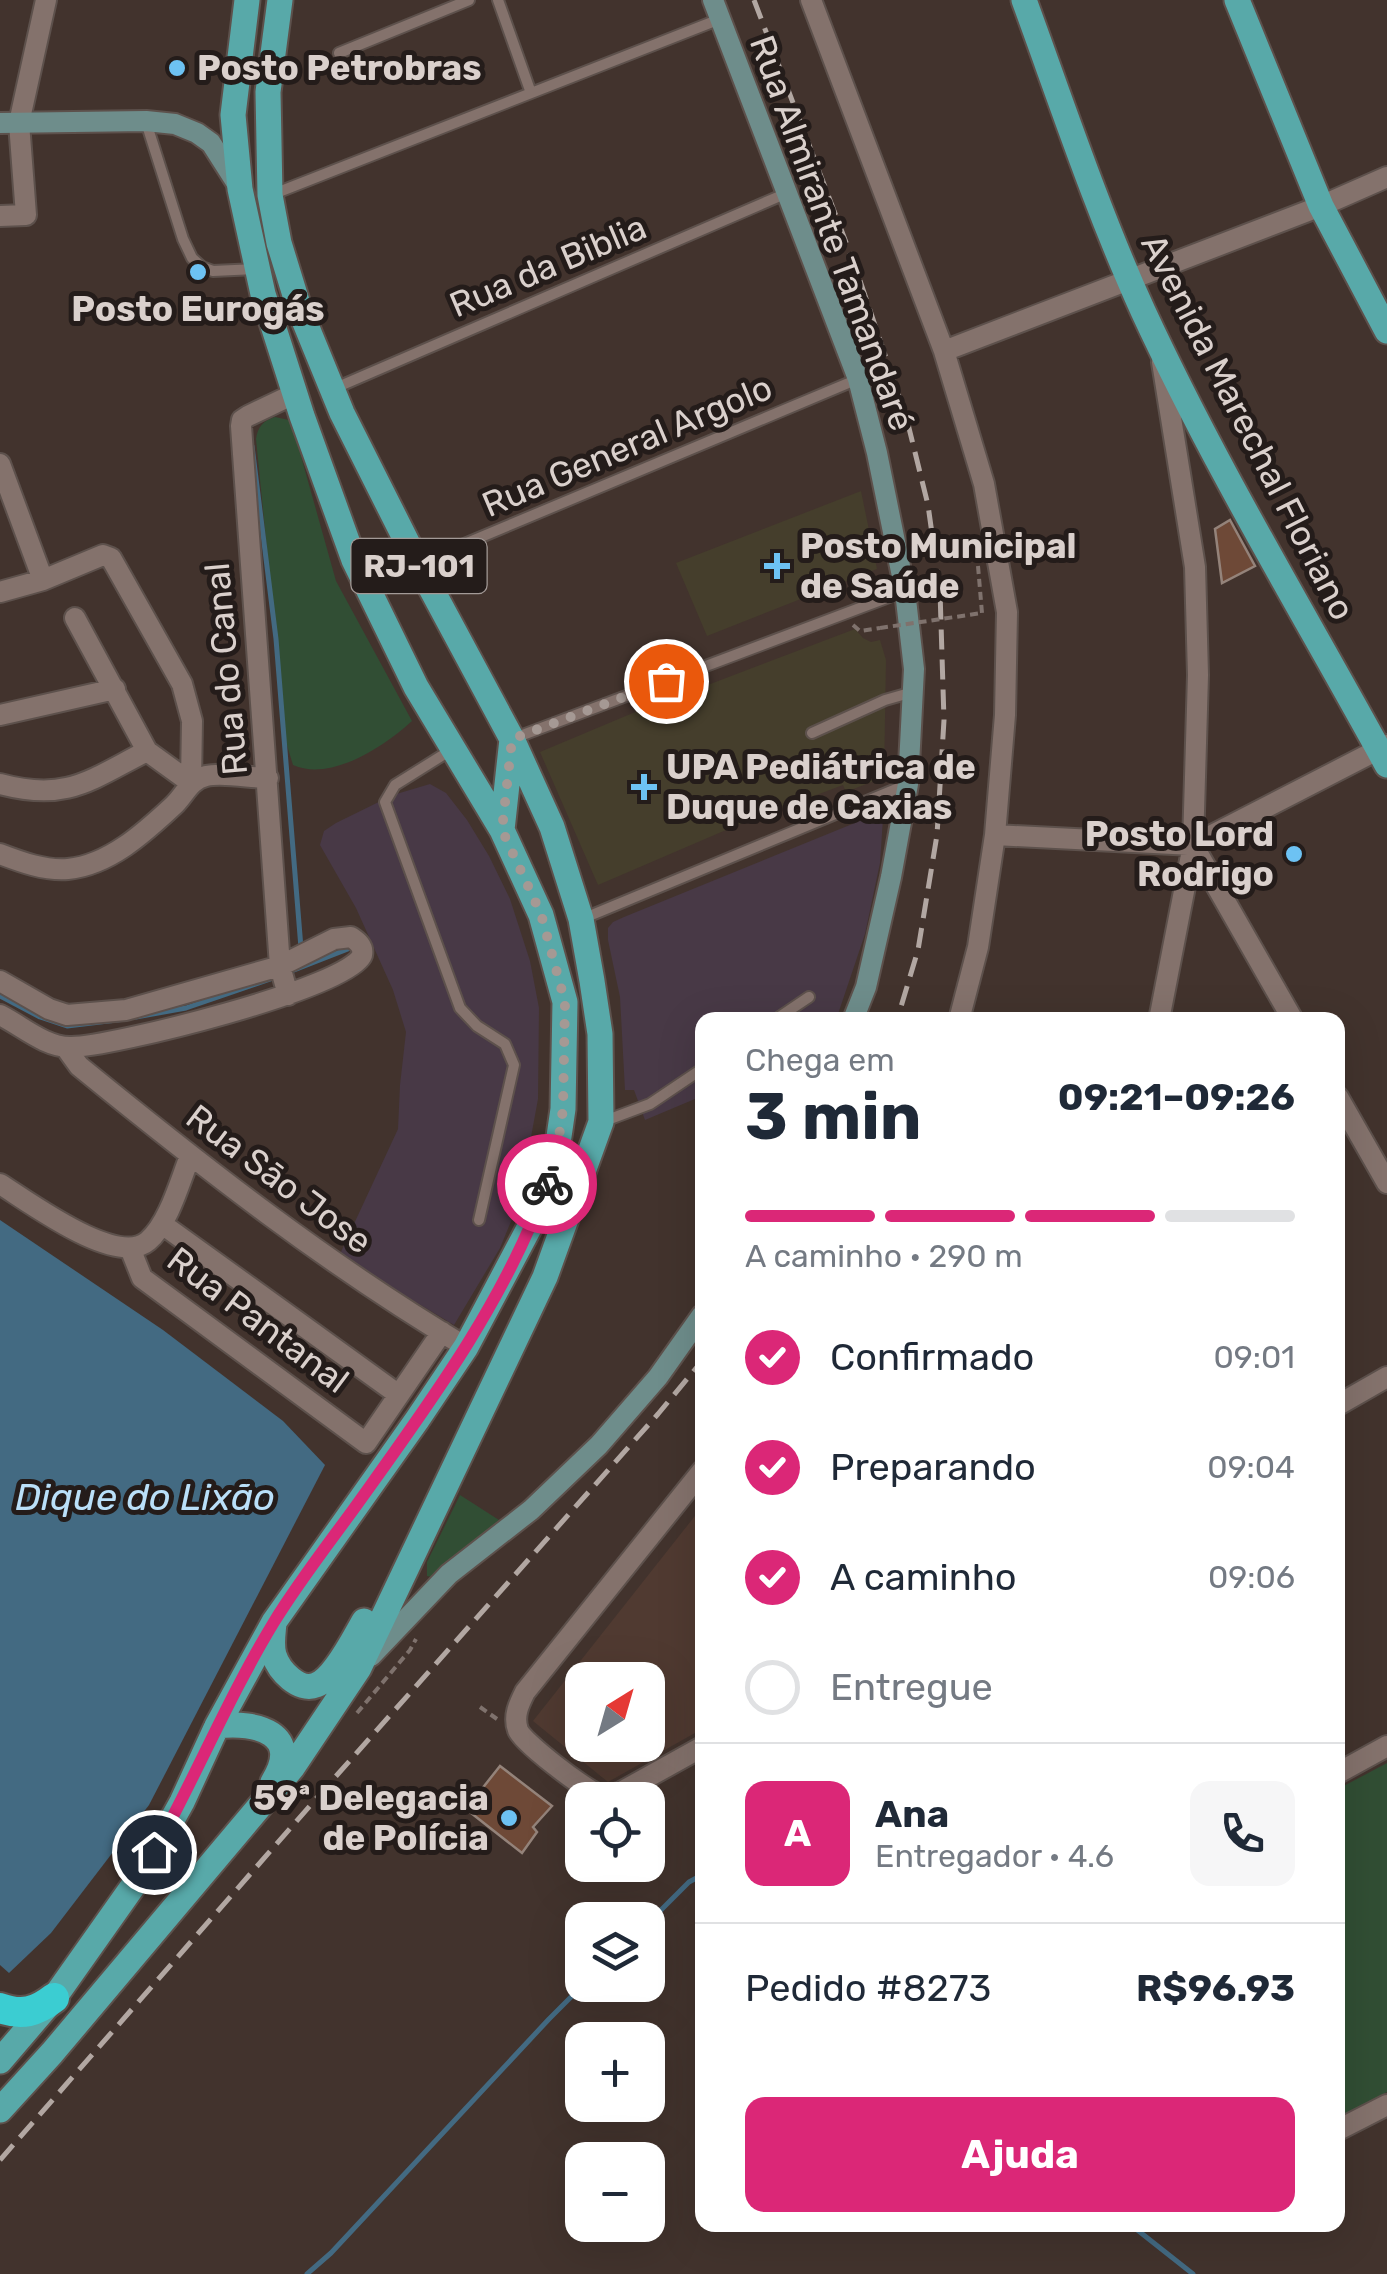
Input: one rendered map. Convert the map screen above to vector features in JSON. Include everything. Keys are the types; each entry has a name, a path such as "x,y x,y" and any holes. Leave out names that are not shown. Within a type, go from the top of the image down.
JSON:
{"highway":[{"path":"0,2008 34,2011 54,1998"}],"main road":[{"name":"RJ-101","path":"0,2061 54,1998 142,1872 274,1622 466,1346 536,1215 556,1157 563,1109 565,1002 541,914 502,830 416,687 354,560 294,394 263,294 240,189 233,115 247,0"},
{"name":"RJ-101","path":"0,2110 244,1828 292,1768 359,1668 545,1277 601,1122 600,1034 581,919 552,827 512,739 418,564 332,390 279,242 270,195 268,92 280,0"},
{"name":"Avenida Marechal Floriano","path":"1024,0 1096,196 1159,345 1384,753"},
{"path":"1237,0 1321,206 1387,332"},
{"name":"Rua Almirante Tamandaré","path":"716,9 858,379 904,591 914,669 908,784 887,896 866,988 856,1012"},
{"path":"10,123 175,124 211,144 240,189"},
{"path":"502,830 512,739"},
{"path":"359,1668 449,1574 531,1510 598,1445 658,1376 695,1324"},
{"path":"274,1622 272,1644 278,1666 304,1686 322,1682 349,1648 395,1564 438,1502"},
{"path":"218,1726 260,1727 280,1744 280,1770 244,1828"}],"street":[{"path":"0,216 26,215 10,123 46,0"},
{"path":"811,0 944,351 984,484 1007,612 1005,715 994,836 978,948 961,1012"},
{"path":"944,351 1130,282 1387,177"},
{"path":"1159,345 1195,567 1198,674 1193,844 1161,1012"},
{"name":"Rua do Canal","path":"289,972 253,615 241,426 248,416 294,394"},
{"path":"0,464 43,580"},
{"path":"0,592 43,580 103,555 111,558 182,684 192,721 191,783"},
{"path":"75,618 147,751 191,783"},
{"path":"0,716 115,689"},
{"path":"0,784 37,792 72,788 147,751"},
{"path":"994,836 1193,844 1384,753"},
{"path":"0,854 34,866 66,869 93,863 121,850 176,804 191,783 208,776 268,778"},
{"path":"1193,844 1289,1012"},
{"path":"66,1048 170,1029 289,972 334,939 351,937 362,949 354,965 335,975 289,972"},
{"name":"Rua Sāo Jose","path":"10,1008 49,1009 67,1015 126,1010 289,972"},
{"name":"Rua Sāo Jose","path":"0,981 10,1008 46,1042 66,1048 79,1066 190,1156 305,1243 466,1346"},
{"path":"1345,1109 1387,1183"},
{"path":"130,1248 146,1243 162,1224 190,1156"},
{"name":"Rua Pantanal","path":"0,1184 61,1223 112,1246 130,1248 142,1278 366,1443 442,1332"},
{"path":"162,1224 399,1396"},
{"path":"1345,1401 1387,1377"},
{"path":"695,1481 526,1692 516,1720 518,1735 594,1794 622,1792 695,1751"},
{"path":"1345,1769 1387,1746"},
{"path":"1345,2126 1387,2105"}],"lane":[{"path":"338,53 468,0"},
{"path":"498,0 531,93"},
{"path":"270,195 531,93 716,9"},
{"path":"146,121 192,258 212,271 257,269"},
{"name":"Rua da Biblia","path":"332,390 786,193"},
{"name":"Rua General Argolo","path":"418,564 858,379"},
{"path":"512,739 904,591"},
{"path":"812,733 885,700 914,692"},
{"path":"452,750 395,785 385,802 460,1008 477,1026 506,1044 512,1054 514,1065 479,1220"},
{"path":"581,919 908,784"},
{"path":"787,1012 809,997"},
{"path":"601,1122 650,1104 695,1074"}],"path":[{"path":"880,628 982,614"}],"shaded area":[{"name":"Posto Municipal de Saúde","path":"861,491 877,569 707,636 676,563"},
{"path":"855,629 871,642 880,640 886,660 884,777 846,792 843,785 747,821 598,885 540,752 690,689"},
{"path":"430,784 446,793 467,820 510,899 530,961 539,1008 538,1099 519,1202 500,1248 454,1325 340,1254 398,1129 406,1032 393,990 356,908 320,845 324,831 336,823 393,795"},
{"path":"872,816 883,818 880,863 865,934 839,1012 695,1012 695,1099 645,1120 634,1090 625,1090 620,997 608,940 608,928 624,917"},
{"path":"695,1516 695,1733 665,1750 665,1662 580,1662"},
{"path":"565,1680 565,1747 533,1721"},
{"path":"583,1762 643,1762 608,1782"}],"green space":[{"path":"275,417 292,424 336,581 412,721 357,759 324,769 293,765 286,742 256,439 262,425"},
{"path":"460,1495 499,1520 438,1573 427,1576 427,1562"},
{"path":"1387,1763 1387,2092 1345,2115 1345,1785"}],"water":[{"name":"Dique do Lixão","path":"0,1220 163,1330 283,1421 325,1465 149,1805 51,1933 9,1973 0,1965"}],"building":[{"path":"1230,520 1255,566 1222,583 1215,529"},
{"name":"59ª Delegacia de Polícia","path":"500,1766 552,1806 533,1827 537,1832 522,1853 466,1809"}],"waterway":[{"path":"252,446 276,639 301,948"},
{"path":"294,970 353,947"},
{"path":"136,1017 186,1008 279,976"},
{"path":"0,996 67,1026 125,1019"},
{"path":"665,1906 695,1879"},
{"path":"307,2274 566,2002"},
{"path":"1140,2232 1193,2274"}],"railway":[{"path":"754,0 855,266 907,420 928,505 940,591 944,720 937,835 918,950 899,1012"},
{"path":"0,2160 695,1369"}],"way so far":[{"path":"547,1184 556,1157 563,1109 565,1002 541,914 502,830 512,739 666,681"}],"place":[{"name":"Posto Petrobras","path":"177,68"},
{"name":"Posto Eurogás","path":"198,272"},
{"name":"Posto Municipal de Saúde","path":"777,566"},
{"name":"UPA Pediátrica de Duque de Caxias","path":"644,787"},
{"name":"Posto Lord Rodrigo","path":"1294,854"},
{"name":"59ª Delegacia de Polícia","path":"509,1818"}],"route":[{"path":"154,1852 274,1622 466,1346 520,1248 547,1184"}]}
